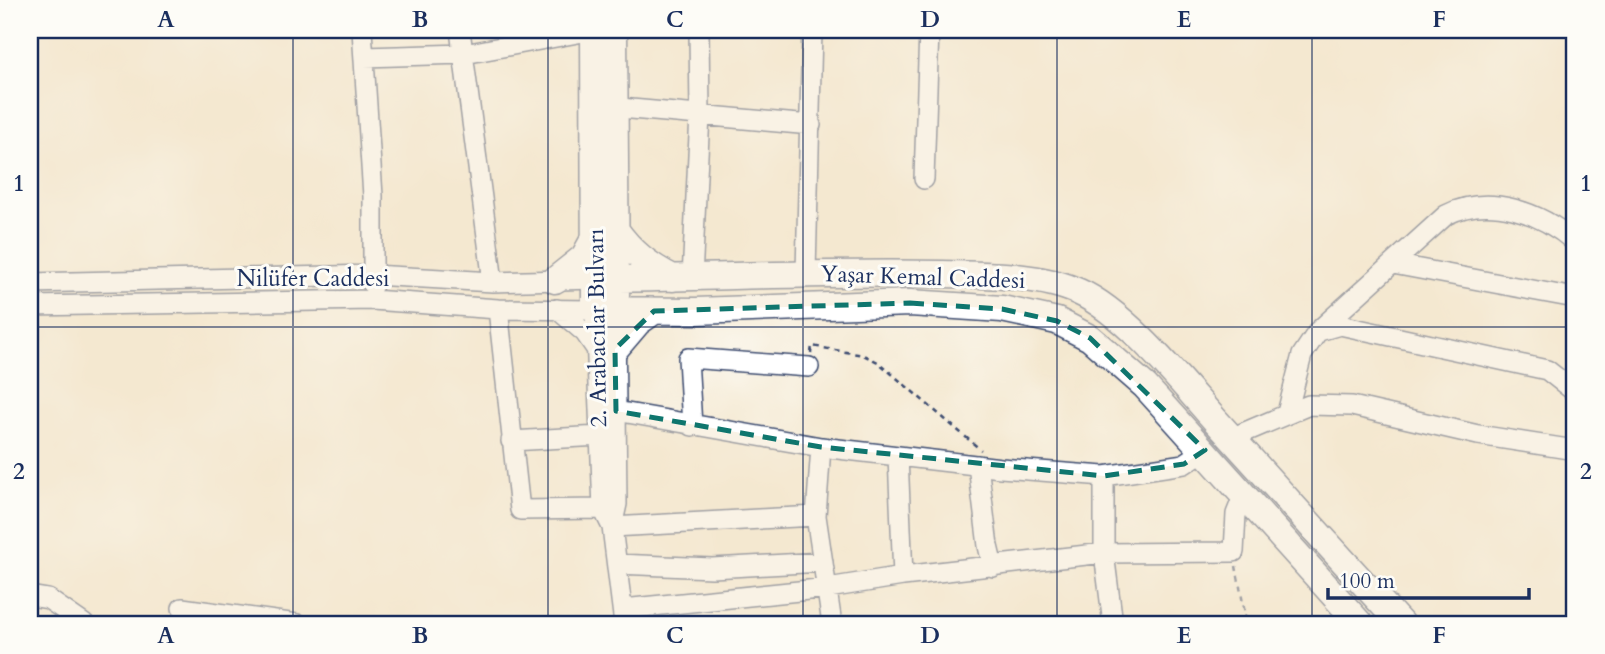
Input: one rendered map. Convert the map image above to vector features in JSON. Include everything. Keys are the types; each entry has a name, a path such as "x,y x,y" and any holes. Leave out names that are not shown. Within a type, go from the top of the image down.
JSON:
{"main road":[{"name":"2. Arabacılar Bulvarı","path":"594,30 605,233 605,311"},
{"path":"555,280 584,257 605,233 614,30"},
{"path":"605,233 626,245 640,258 683,279"},
{"name":"Yaşar Kemal Caddesi","path":"605,279 683,279 806,272 982,275 1040,281 1066,287 1094,300 1121,320 1401,624"},
{"name":"Yaşar Kemal Caddesi","path":"605,311 910,303 1002,309 1057,321 1076,330 1108,352 1146,386 1360,624"},
{"path":"606,349 654,311"}],"street":[{"path":"362,30 373,196 372,300"},
{"path":"460,30 493,282"},
{"path":"364,57 464,54 594,30"},
{"path":"683,279 700,115 699,30"},
{"path":"806,272 812,30"},
{"path":"924,179 929,30"},
{"path":"620,108 811,125"},
{"path":"1287,414 1302,355 1318,331 1446,215 1462,206 1521,210 1537,217 1575,242"},
{"path":"1392,264 1575,298"},
{"path":"30,283 373,275 493,282 605,279"},
{"name":"Nilüfer Caddesi","path":"30,306 372,300 498,309 605,311"},
{"path":"498,309 520,510 603,509"},
{"path":"556,309 606,349 616,411 617,504 612,527 816,516"},
{"name":"2. Arabacılar Bulvarı","path":"605,311 606,349 600,436 603,509 612,527 621,620"},
{"path":"1318,331 1340,326 1547,370 1575,392"},
{"path":"692,426 688,358 809,367"},
{"path":"1231,438 1309,405 1352,406 1478,435 1575,450"},
{"path":"616,411 821,447 1001,468 1104,476 1184,464 1205,450"},
{"path":"511,441 600,436"},
{"path":"821,447 816,516 832,624"},
{"path":"898,456 903,576"},
{"path":"978,465 993,567"},
{"path":"1104,476 1104,553 1113,624"},
{"path":"621,620 903,576 1104,553 1234,552 1236,514 1244,494"},
{"path":"617,564 712,569 823,562"},
{"path":"30,596 48,599 84,624"},
{"path":"182,608 297,624"}],"path":[{"path":"809,367 812,346 863,355 878,362 1001,468"},
{"path":"1234,552 1247,624"}],"highlighted area":[{"path":"910,303 1002,309 1057,321 1090,338 1205,450 1184,464 1104,476 821,447 692,426 616,411 615,349 654,311"}]}
